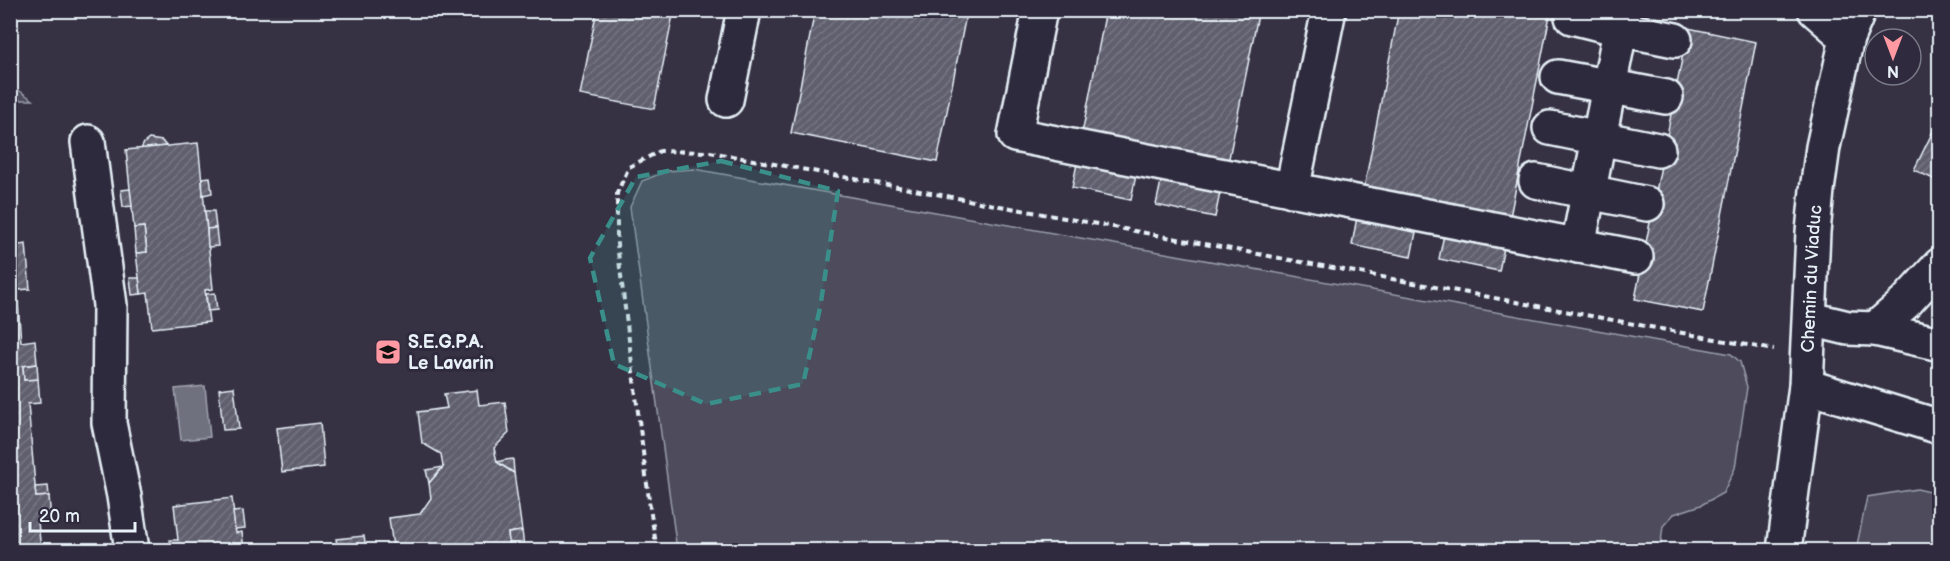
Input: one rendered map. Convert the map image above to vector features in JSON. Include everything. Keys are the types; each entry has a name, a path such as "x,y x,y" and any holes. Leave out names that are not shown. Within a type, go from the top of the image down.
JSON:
{"street":[{"path":"726,100 744,10"},
{"path":"1040,10 1015,135 1636,257"},
{"path":"1292,190 1329,10"},
{"path":"1815,10 1853,24"},
{"path":"1572,17 1622,20 1675,40"},
{"path":"1578,246 1622,20"},
{"name":"Chemin du Viaduc","path":"1784,550 1806,386 1817,190 1823,147 1853,24"},
{"path":"1558,76 1666,97"},
{"path":"1550,128 1658,150"},
{"path":"88,142 110,305 109,423 132,550"},
{"path":"1536,181 1589,190 1647,204"},
{"path":"1875,329 1905,303 1940,265"},
{"path":"1811,320 1848,328 1875,329 1940,344"},
{"path":"1806,386 1940,427"}],"path":[{"path":"657,550 617,244 616,193 629,167 660,151 710,152 1783,352"}],"highlighted area":[{"path":"721,161 838,191 820,308 803,384 706,404 614,364 590,258 636,177"}],"shaded area":[{"path":"11,85 33,100 11,100"},
{"path":"694,169 1731,354 1740,362 1747,387 1735,468 1723,493 1701,505 1674,514 1663,526 1660,550 677,550 630,207 642,181 667,171"},
{"path":"1917,489 1939,494 1939,550 1856,550 1867,497"}],"water":[{"path":"205,386 210,437 181,440 175,389"}],"building":[{"path":"597,10 674,10 654,109 580,95"},
{"path":"815,10 967,10 937,162 791,133"},
{"path":"1106,10 1259,10 1228,163 1082,134"},
{"path":"1399,10 1551,10 1510,217 1364,188"},
{"path":"1688,28 1756,42 1703,312 1635,299"},
{"path":"1940,117 1940,182 1914,170"},
{"path":"149,139 162,141 166,146 141,149"},
{"path":"198,143 213,289 205,290 209,322 152,328 148,293 141,294 136,253 147,252 144,227 134,228 126,150"},
{"path":"1079,154 1138,165 1131,200 1072,188"},
{"path":"1163,172 1222,183 1215,217 1156,205"},
{"path":"210,177 212,193 203,195 202,178"},
{"path":"130,189 132,206 123,207 121,190"},
{"path":"205,211 214,211 216,228 207,229"},
{"path":"1358,211 1418,222 1411,257 1352,245"},
{"path":"10,218 13,246 26,244 30,289 17,290 21,342 35,340 37,364 23,366 24,380 38,379 40,403 28,404 36,497 49,496 51,521 38,522 41,550 10,550"},
{"path":"1446,225 1506,238 1499,271 1439,259"},
{"path":"144,227 147,252 136,253 134,228"},
{"path":"216,228 218,246 208,247 207,229"},
{"path":"130,278 139,278 141,294 132,295"},
{"path":"215,293 217,310 208,311 206,294"},
{"path":"37,364 38,379 24,380 23,366"},
{"path":"234,387 239,429 223,430 219,389"},
{"path":"477,390 479,405 505,402 509,433 494,448 497,462 514,473 522,531 508,533 510,548 494,550 368,550 393,547 389,518 420,514 431,498 429,483 443,467 441,454 422,443 418,412 447,408 444,394"},
{"path":"320,423 324,467 282,472 277,428"},
{"path":"513,459 514,473 497,462 505,460"},
{"path":"443,467 435,476 429,483 426,470"},
{"path":"48,486 49,496 36,497 35,487"},
{"path":"232,498 236,533 242,532 244,550 172,550 170,540 178,540 174,505"},
{"path":"243,511 245,528 235,529 233,512"},
{"path":"522,531 524,546 510,548 508,533"},
{"path":"364,536 366,550 338,550 336,539"}],"place":[{"name":"S.E.G.P.A. Le Lavarin","path":"388,352"}]}
